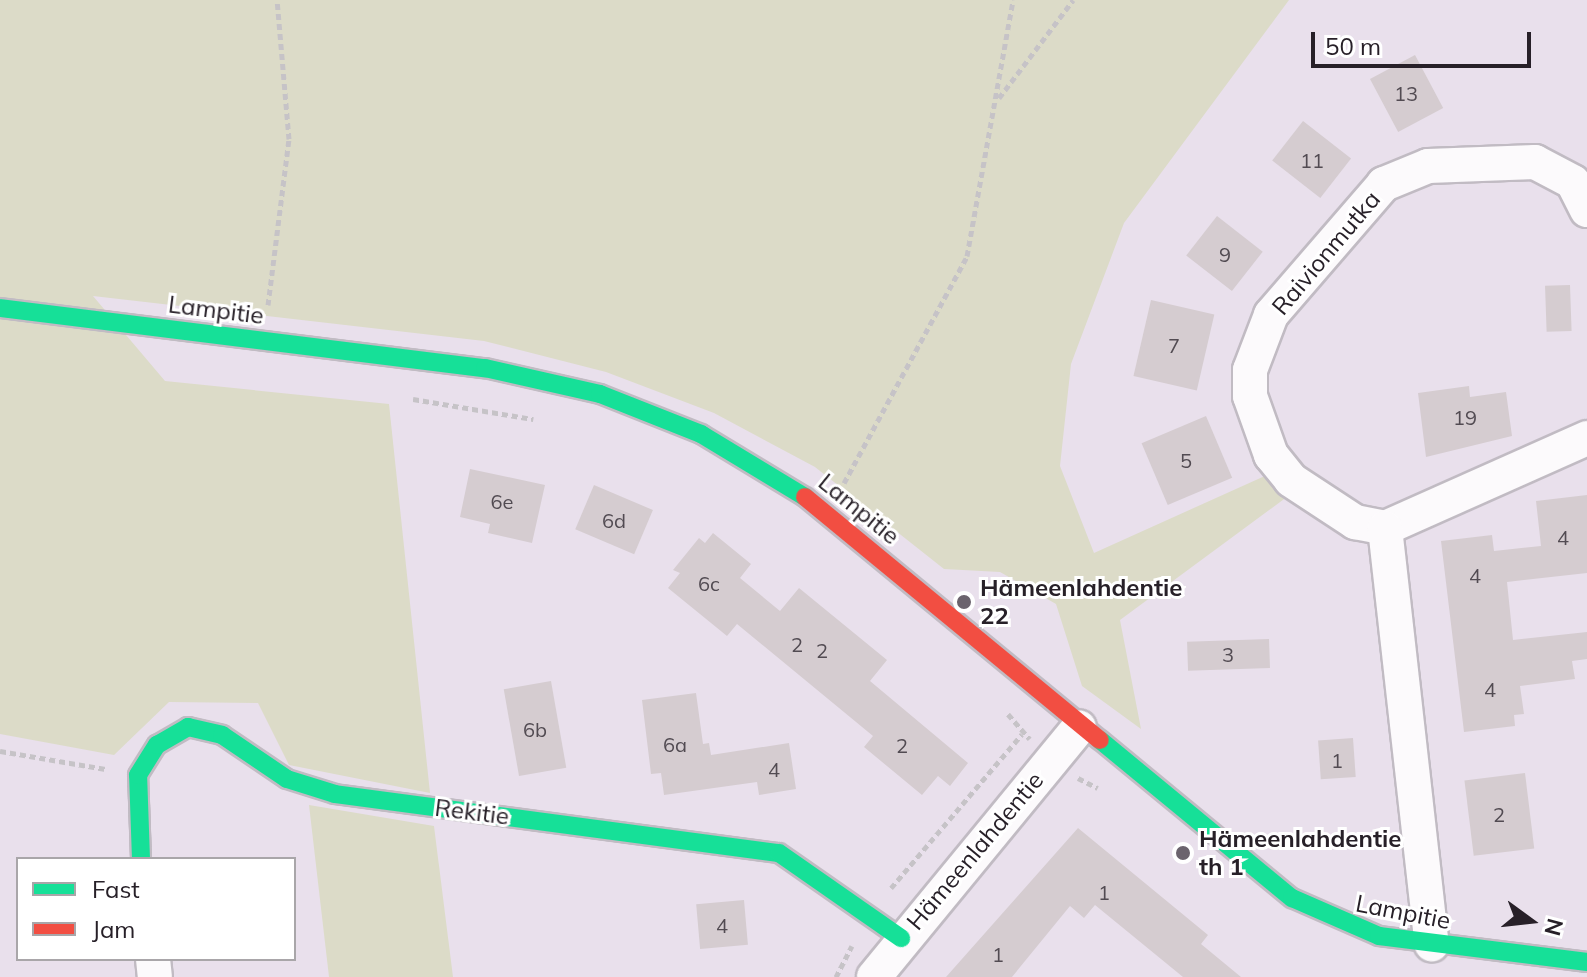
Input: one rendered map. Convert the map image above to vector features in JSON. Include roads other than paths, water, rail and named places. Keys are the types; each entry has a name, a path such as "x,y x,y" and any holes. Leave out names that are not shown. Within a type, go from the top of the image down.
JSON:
{"street":[{"name":"Raivionmutka","path":"1385,528 1355,522 1291,480 1271,455 1250,396 1250,370 1271,315 1384,184 1405,173 1535,162 1573,182 1587,210"},
{"name":"Lampitie","path":"0,308 485,368 600,394 701,434 829,515 1079,727 1292,898 1333,921 1432,944 1587,962"},
{"path":"1432,944 1385,528 1587,438"},
{"name":"Rekitie","path":"141,857 138,775 157,745 188,727 222,735 287,779 335,794 779,853 870,913 901,938"},
{"name":"Hämeenlahdentie","path":"874,977 901,938 1079,727"}],"place":[{"name":"Hämeenlahdentie 22","path":"964,602"},
{"name":"Hämeenlahdentie th 1","path":"1183,853"}]}
